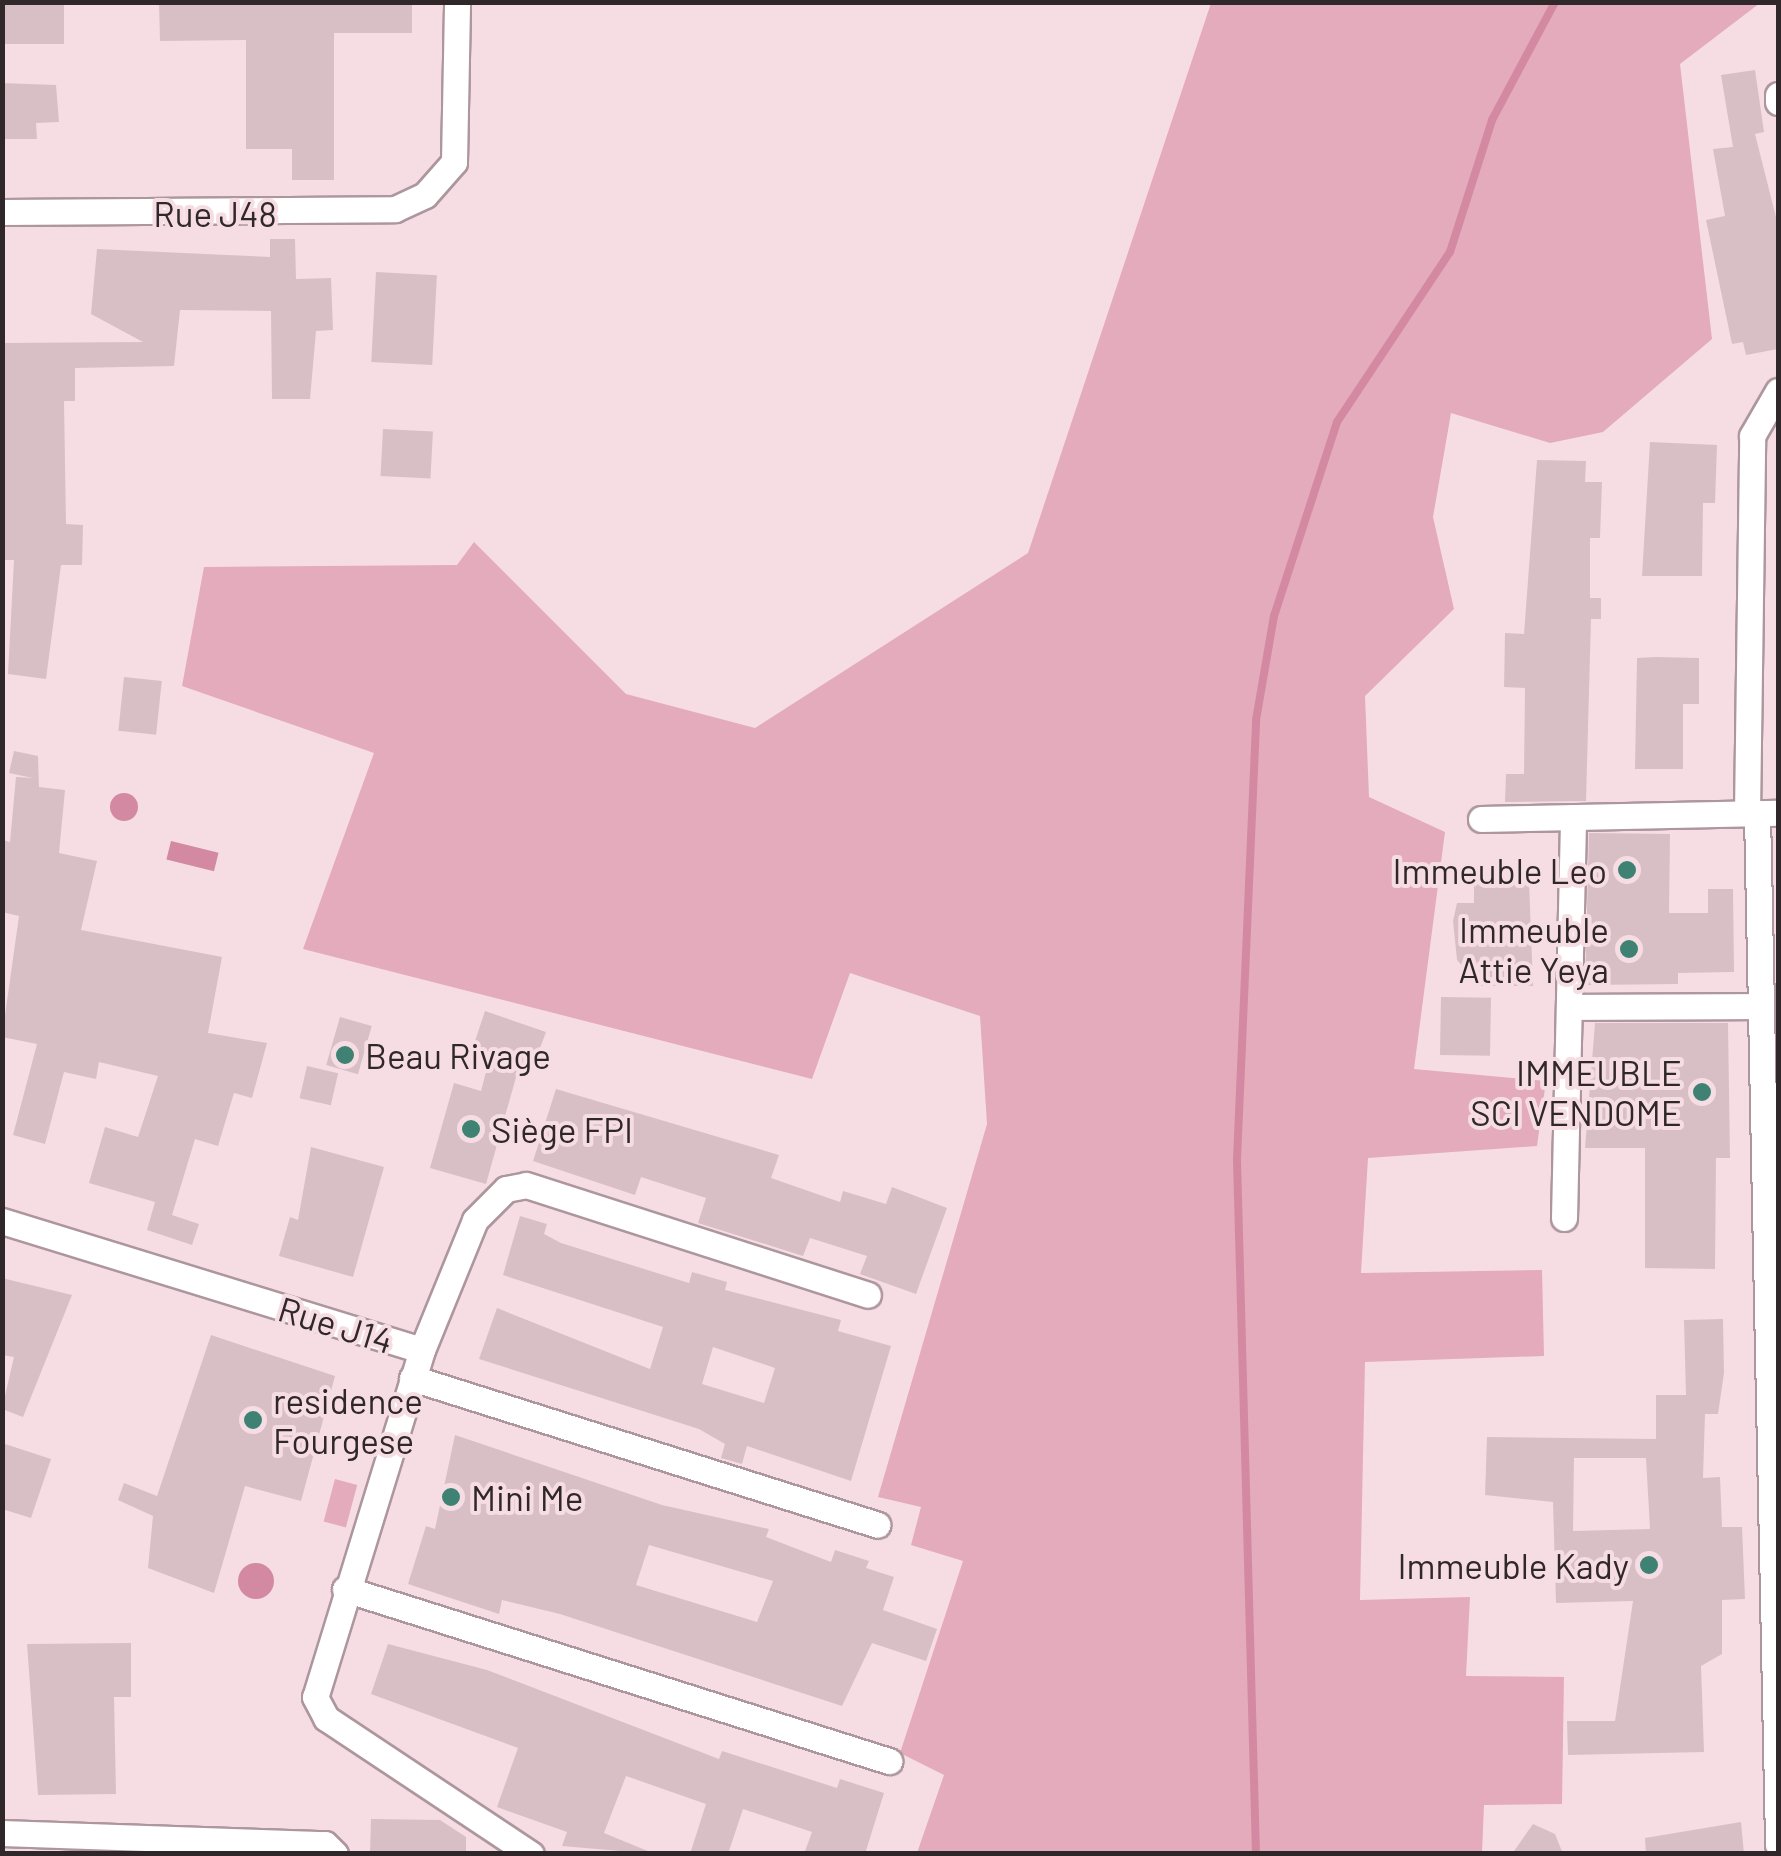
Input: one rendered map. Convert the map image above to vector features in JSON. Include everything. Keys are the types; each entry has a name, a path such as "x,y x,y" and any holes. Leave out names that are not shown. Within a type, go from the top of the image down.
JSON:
{"street":[{"name":"Rue J48","path":"2,212 365,214 425,195 448,176 456,152 457,2"},
{"path":"1778,390 1752,436 1778,1841"},
{"path":"1481,820 1761,813"},
{"path":"1564,1218 1573,817"},
{"path":"1569,1007 1762,1006"},
{"path":"422,1350 475,1220 506,1189 526,1184 868,1294"},
{"name":"Rue J14","path":"2,1221 422,1350 315,1690 320,1712 531,1854"},
{"path":"412,1378 877,1525"},
{"path":"345,1589 889,1761"},
{"path":"2,1833 325,1844 335,1854"}],"shaded area":[{"path":"1211,3 1760,3 1680,64 1712,339 1603,432 1550,443 1451,413 1433,517 1454,609 1365,696 1369,797 1445,832 1414,1069 1546,1081 1537,1146 1368,1158 1361,1273 1542,1270 1544,1356 1365,1362 1360,1600 1470,1597 1466,1676 1564,1677 1562,1804 1484,1805 1482,1853 917,1853 944,1775 900,1753 963,1561 911,1545 921,1507 878,1497 987,1124 980,1016 850,973 812,1079 303,949 374,753 182,686 204,567 457,565 474,542 626,694 755,728 1028,553"},
{"path":"124,793 134,797 138,807 134,817 124,821 114,817 110,807 114,797"},
{"path":"171,841 219,853 214,871 166,859"},
{"path":"335,1479 357,1485 346,1527 324,1522"},
{"path":"256,1563 269,1568 274,1581 269,1594 256,1599 243,1594 238,1581 243,1568"}],"building":[{"path":"2,2 64,2 64,44 2,44"},
{"path":"159,2 412,2 412,33 334,33 334,180 292,180 292,149 246,149 246,40 160,41"},
{"path":"1755,70 1764,132 1755,134 1778,225 1778,349 1746,355 1743,342 1732,344 1706,220 1725,216 1713,149 1733,147 1721,75"},
{"path":"2,83 56,85 59,122 36,123 37,139 2,139"},
{"path":"270,239 295,239 296,279 331,278 333,330 316,331 310,399 272,399 271,311 180,310 174,366 75,368 75,401 64,401 66,524 83,525 82,565 61,565 46,679 8,674 14,560 2,560 2,343 143,342 91,314 97,249 270,257"},
{"path":"376,272 437,275 432,365 371,362"},
{"path":"383,429 433,432 430,479 381,476"},
{"path":"1650,442 1717,445 1715,503 1703,503 1702,576 1642,576"},
{"path":"1537,460 1586,461 1585,482 1602,482 1600,538 1590,538 1590,598 1601,598 1601,619 1591,619 1586,801 1505,802 1506,774 1524,774 1525,688 1504,687 1505,633 1524,634"},
{"path":"1637,658 1699,658 1699,704 1683,704 1683,769 1635,769"},
{"path":"124,677 162,681 156,735 118,731"},
{"path":"14,751 38,756 39,787 65,790 59,853 97,861 81,930 222,957 208,1033 267,1043 252,1098 234,1093 218,1146 195,1139 172,1215 199,1224 192,1245 147,1230 155,1202 89,1183 105,1127 138,1137 158,1076 99,1062 96,1079 64,1072 45,1144 13,1135 37,1044 2,1037 19,916 2,912 2,840 10,842 16,777 33,778 9,773"},
{"path":"1589,833 1670,834 1669,913 1708,913 1708,889 1733,889 1734,972 1678,973 1678,984 1585,985"},
{"path":"1474,881 1529,881 1533,986 1480,986 1457,960 1453,921 1457,903 1474,903"},
{"path":"1441,997 1491,998 1490,1056 1440,1055"},
{"name":"Siège FPI","path":"485,1011 546,1032 533,1067 520,1063 486,1184 430,1168 454,1083 481,1091 491,1053 473,1047"},
{"path":"340,1017 372,1026 358,1074 326,1065"},
{"path":"1595,1023 1728,1023 1730,1158 1716,1158 1715,1269 1645,1268 1645,1148 1585,1148"},
{"path":"307,1066 338,1073 331,1105 300,1098"},
{"path":"556,1089 779,1155 771,1178 840,1202 843,1191 886,1204 892,1187 947,1208 916,1294 860,1274 867,1256 810,1238 803,1256 698,1223 706,1198 641,1177 635,1195 533,1161"},
{"path":"311,1147 384,1167 353,1277 279,1256 290,1217 298,1220"},
{"path":"520,1216 547,1224 544,1234 561,1243 689,1283 692,1272 727,1282 725,1290 841,1320 838,1331 891,1346 851,1481 747,1446 742,1464 721,1458 725,1444 699,1429 479,1359 497,1308 650,1369 663,1327 503,1275","holes":["713,1347 775,1368 764,1403 702,1384"]},
{"path":"2,1278 72,1295 23,1417 2,1409 14,1357 2,1355"},
{"path":"1723,1319 1724,1373 1718,1414 1705,1414 1703,1478 1720,1477 1722,1527 1742,1527 1745,1599 1722,1600 1722,1654 1701,1666 1704,1752 1568,1755 1567,1721 1615,1721 1633,1601 1556,1603 1553,1502 1485,1495 1487,1437 1656,1439 1656,1395 1686,1395 1684,1320","holes":["1574,1458 1646,1458 1650,1529 1573,1531"]},
{"name":"residence Fourgese","path":"211,1335 335,1376 301,1501 245,1486 214,1593 148,1568 153,1516 118,1500 124,1483 157,1496"},
{"path":"455,1435 662,1505 769,1529 766,1537 831,1562 835,1550 869,1561 866,1568 894,1577 883,1610 937,1629 926,1661 872,1643 842,1706 560,1614 502,1600 499,1614 408,1584 426,1526 435,1529","holes":["649,1545 773,1581 757,1622 636,1585"]},
{"path":"2,1443 51,1459 31,1518 2,1509"},
{"path":"131,1643 131,1697 114,1697 116,1794 38,1795 27,1644"},
{"path":"388,1644 487,1670 719,1759 722,1751 837,1788 840,1779 884,1793 865,1854 804,1854 812,1832 743,1809 728,1854 690,1854 706,1804 626,1776 604,1833 655,1854 562,1846 567,1832 497,1807 518,1748 371,1694"},
{"path":"371,1819 440,1820 466,1837 466,1854 370,1854"},
{"path":"1741,1822 1744,1854 1646,1854 1645,1838"},
{"path":"1533,1824 1555,1834 1563,1854 1512,1854"}],"waterway":[{"path":"1256,1854 1237,1159 1256,720 1274,616 1337,422 1450,252 1492,120 1555,2"}],"place":[{"name":"Immeuble Leo","path":"1627,870"},
{"name":"Immeuble Attie Yeya","path":"1629,949"},
{"name":"Beau Rivage","path":"345,1055"},
{"name":"IMMEUBLE SCI VENDOME","path":"1702,1092"},
{"name":"Siège FPI","path":"471,1129"},
{"name":"residence Fourgese","path":"253,1420"},
{"name":"Mini Me","path":"451,1497"},
{"name":"Immeuble Kady","path":"1649,1565"}]}
